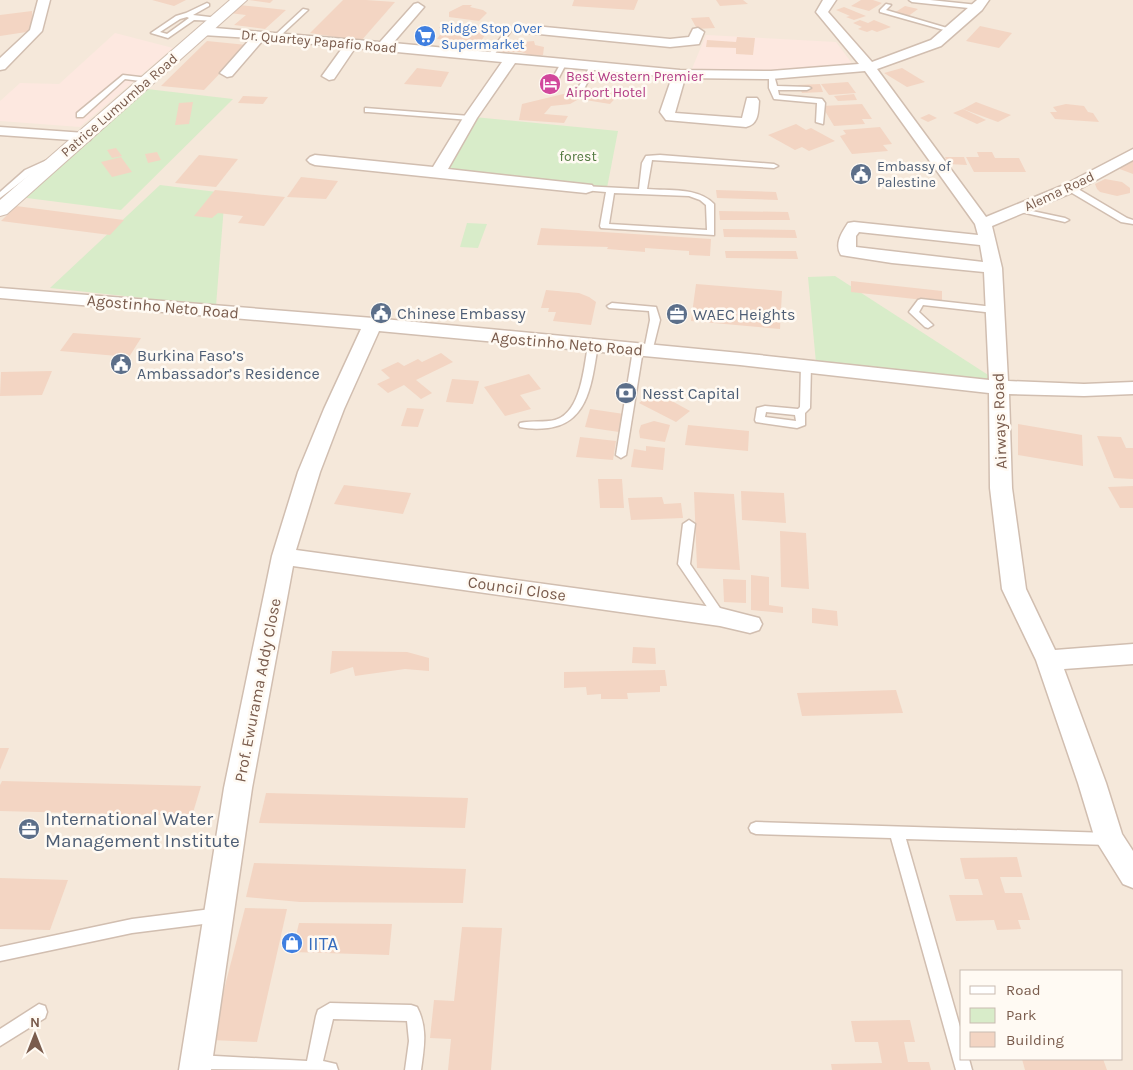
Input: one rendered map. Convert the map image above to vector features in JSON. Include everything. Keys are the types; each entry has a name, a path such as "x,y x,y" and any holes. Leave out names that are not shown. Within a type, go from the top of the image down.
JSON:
{"street":[{"path":"0,66 36,31 44,0"},
{"name":"Patrice Lumumba Road","path":"0,210 148,80 195,21 218,20 239,0"},
{"name":"Airways Road","path":"830,0 824,6 822,12 869,67 983,224 993,268 999,389 1001,488 1014,589 1048,660 1092,783 1109,839 1133,875"},
{"name":"Dr. Quartey Papafio Road","path":"195,21 261,35 445,55 490,57 772,81 869,67 936,43 981,3"},
{"path":"383,47 418,7"},
{"path":"534,30 670,43 694,41 698,32"},
{"path":"227,73 261,35"},
{"path":"658,72 670,43"},
{"path":"329,76 351,44"},
{"path":"438,172 470,118 511,59"},
{"path":"680,74 667,112 671,117 746,123 752,101"},
{"path":"0,131 85,137"},
{"name":"Alema Road","path":"983,224 1021,210 1070,188 1133,154"},
{"path":"315,160 586,188"},
{"path":"988,241 854,227 848,236 847,251 892,258 993,268"},
{"name":"Agostinho Neto Road","path":"0,293 373,324 806,365 999,389 1100,390 1133,388"},
{"name":"Prof. Ewurama Addy Close","path":"196,1066 238,788 284,556 309,472 334,409 373,324"},
{"name":"Council Close","path":"284,556 720,617 750,624"},
{"path":"1048,660 1133,654"}],"lane":[{"path":"912,0 981,3"},
{"path":"195,21 178,17 154,33 168,36 195,21 207,5"},
{"path":"888,5 882,12 951,30"},
{"path":"277,36 305,10"},
{"path":"490,57 508,31"},
{"path":"551,88 563,64"},
{"path":"582,88 592,67"},
{"path":"80,115 123,77 148,80"},
{"path":"807,88 772,81 777,97 820,101 820,122"},
{"path":"368,110 470,118"},
{"path":"643,192 646,163 649,158 774,166"},
{"path":"0,196 28,172 56,159"},
{"path":"586,188 690,194 706,200 710,206 711,233 604,226 610,190"},
{"path":"1070,188 1124,220 1133,222"},
{"path":"1021,210 1065,220"},
{"path":"928,325 914,312 921,302 994,310"},
{"path":"612,306 653,309 654,320 643,350 621,455"},
{"path":"524,425 543,425 564,420 571,415 584,392 593,345"},
{"path":"800,412 804,408 806,365"},
{"path":"689,524 684,564 720,617"},
{"path":"756,828 1109,839"},
{"path":"897,833 960,1056"},
{"path":"0,954 132,926 220,915"},
{"path":"196,1066 322,1069 324,1016 330,1011 348,1011 411,1013 416,1020 418,1035 413,1070"},
{"path":"0,1038 39,1012"}],"shaded area":[{"path":"0,0 1133,0 1133,1070 0,1070"},
{"path":"115,33 173,48 80,127 0,121 0,101 20,83 59,84"},
{"path":"706,35 836,42 851,62 849,65 792,70 691,71"}],"green space":[{"path":"147,89 233,99 121,210 19,197"},
{"name":"forest","path":"474,117 618,131 607,188 440,171"},
{"path":"160,185 225,193 216,306 50,288"},
{"path":"467,223 487,224 478,248 460,247"},
{"path":"835,276 999,382 816,363 808,277"}],"building":[{"path":"152,0 186,0 174,6"},
{"path":"249,0 273,0 270,3"},
{"path":"343,0 395,2 361,41 310,33"},
{"path":"574,0 638,0 634,10 572,6"},
{"path":"716,0 743,0 748,4 720,6"},
{"path":"861,0 873,0 882,3 869,11 851,6"},
{"path":"239,5 286,10 265,29 234,25 246,15 229,13"},
{"path":"463,5 472,5 470,7 487,13 479,21 449,17 449,12"},
{"path":"905,6 918,9 907,17 894,13"},
{"path":"844,7 866,16 854,20 846,17 850,16 836,10"},
{"path":"32,11 33,31 0,36 0,15"},
{"path":"709,17 715,28 697,29 691,18"},
{"path":"860,20 868,23 874,20 891,27 877,32 872,30 867,32 858,29 862,27 853,23"},
{"path":"442,24 488,30 475,51 466,48 470,42 437,39 444,29 439,28"},
{"path":"980,26 1012,33 999,48 966,41"},
{"path":"737,37 755,38 753,55 736,54 736,48 706,47 707,40 736,42"},
{"path":"523,39 522,42 534,41 535,45 544,47 543,55 536,57 521,52 500,52 505,44 512,40"},
{"path":"207,41 247,45 204,90 161,86"},
{"path":"417,68 449,72 441,87 404,84"},
{"path":"902,68 925,82 907,87 884,73"},
{"path":"848,82 856,93 829,95 821,84"},
{"path":"820,84 823,92 802,93 798,85"},
{"path":"588,88 620,93 610,104 579,99 570,104 551,106 544,114 568,116 564,123 519,120 522,104"},
{"path":"854,94 857,100 838,101 834,96"},
{"path":"243,96 268,97 263,104 238,103"},
{"path":"193,102 189,124 175,125 179,103"},
{"path":"976,102 1011,115 998,122 963,109"},
{"path":"862,104 872,119 862,119 865,124 834,126 822,106"},
{"path":"1066,104 1084,106 1088,112 1093,113 1099,122 1055,119 1050,112 1057,112 1053,107"},
{"path":"963,109 986,120 977,124 953,113"},
{"path":"929,114 937,118 928,122 920,118"},
{"path":"796,124 806,130 811,128 835,141 809,151 802,147 795,150 768,135"},
{"path":"880,127 892,144 883,145 888,151 852,154 840,136 846,134 843,130"},
{"path":"116,148 122,156 112,158 107,150"},
{"path":"157,152 161,160 148,163 145,154"},
{"path":"977,152 992,152 995,158 1019,158 1026,172 974,172 966,157 979,157"},
{"path":"199,155 238,159 216,187 175,183"},
{"path":"1133,156 1133,174 1117,168"},
{"path":"121,157 132,172 112,177 101,162"},
{"path":"945,157 964,157 967,165 948,164"},
{"path":"301,177 338,181 326,199 287,197"},
{"path":"1105,179 1122,182 1130,188 1130,193 1117,196 1100,192 1095,184"},
{"path":"215,190 285,197 264,226 238,223 243,216 218,213 212,218 194,216"},
{"path":"716,190 776,192 778,200 717,198"},
{"path":"16,206 124,220 110,235 1,221"},
{"path":"719,211 788,212 790,220 720,220"},
{"path":"541,228 711,239 710,256 689,255 689,251 645,248 645,252 607,249 608,247 537,245"},
{"path":"723,229 795,230 797,238 724,237"},
{"path":"725,251 796,251 798,259 726,258"},
{"path":"851,281 942,291 942,302 851,292"},
{"path":"696,284 782,291 780,329 691,321"},
{"path":"546,290 579,293 596,302 591,325 553,321 556,312 548,312 549,308 541,308"},
{"path":"73,333 141,338 129,357 60,351"},
{"path":"441,353 453,362 416,380 432,393 421,399 404,385 388,393 377,384 390,378 381,370 398,362 404,366 418,359 422,362"},
{"path":"52,371 42,395 0,396 1,372"},
{"path":"529,374 541,389 520,395 531,409 505,416 484,387"},
{"path":"452,379 479,381 473,404 446,402"},
{"path":"652,393 690,411 676,422 639,403"},
{"path":"407,408 424,409 418,427 401,426"},
{"path":"590,409 624,414 619,432 585,427"},
{"path":"654,421 670,425 665,442 640,438 639,431 641,425"},
{"path":"1018,424 1082,435 1083,466 1018,455"},
{"path":"688,425 749,431 748,451 685,445"},
{"path":"1097,436 1121,437 1126,448 1133,448 1133,479 1114,478"},
{"path":"580,437 616,441 613,460 576,457"},
{"path":"646,446 665,448 663,470 631,467 634,449 646,451"},
{"path":"598,479 622,479 624,508 600,508"},
{"path":"344,485 411,493 403,514 334,504"},
{"path":"1133,486 1133,508 1120,508 1108,487"},
{"path":"741,491 784,493 786,523 742,520"},
{"path":"694,492 734,494 740,570 697,568"},
{"path":"662,497 664,504 681,503 683,518 631,520 628,498"},
{"path":"780,531 806,533 809,589 781,587"},
{"path":"751,575 769,577 769,605 783,607 783,613 751,610"},
{"path":"723,579 746,580 746,603 724,602"},
{"path":"812,608 837,611 838,626 812,623"},
{"path":"633,647 655,648 656,664 632,663"},
{"path":"332,651 407,652 429,658 429,671 405,669 355,676 353,667 330,674"},
{"path":"665,670 667,686 660,686 660,692 627,693 628,699 601,699 601,694 587,695 586,687 564,688 564,672"},
{"path":"896,690 903,713 802,716 797,693"},
{"path":"0,748 9,748 0,770"},
{"path":"2,781 201,786 192,816 0,811 0,785"},
{"path":"266,793 468,798 465,828 259,823"},
{"path":"1017,857 1022,877 1000,877 1005,893 1022,893 1030,920 1018,920 1021,929 997,930 994,920 956,921 949,895 983,895 978,879 965,879 960,858"},
{"path":"254,863 466,869 463,903 300,902 246,897"},
{"path":"0,878 68,880 50,930 0,929"},
{"path":"245,908 287,909 257,1042 211,1040"},
{"path":"299,923 392,924 389,955 292,952"},
{"path":"462,927 502,928 491,1070 448,1070 451,1039 430,1038 434,1000 454,1001"},
{"path":"910,1020 915,1042 904,1042 908,1062 929,1062 931,1070 832,1070 831,1064 882,1063 878,1042 855,1042 851,1021"},
{"path":"1022,1060 1103,1060 1107,1070 1025,1070"}],"place":[{"name":"Ridge Stop Over Supermarket","path":"425,36"},
{"name":"Best Western Premier Airport Hotel","path":"550,84"},
{"name":"Embassy of Palestine","path":"861,174"},
{"name":"Chinese Embassy","path":"381,313"},
{"name":"WAEC Heights","path":"677,314"},
{"name":"Burkina Faso’s Ambassador’s Residence","path":"121,364"},
{"name":"Nesst Capital","path":"626,393"},
{"name":"International Water Management Institute","path":"29,829"},
{"name":"IITA","path":"292,943"}]}
